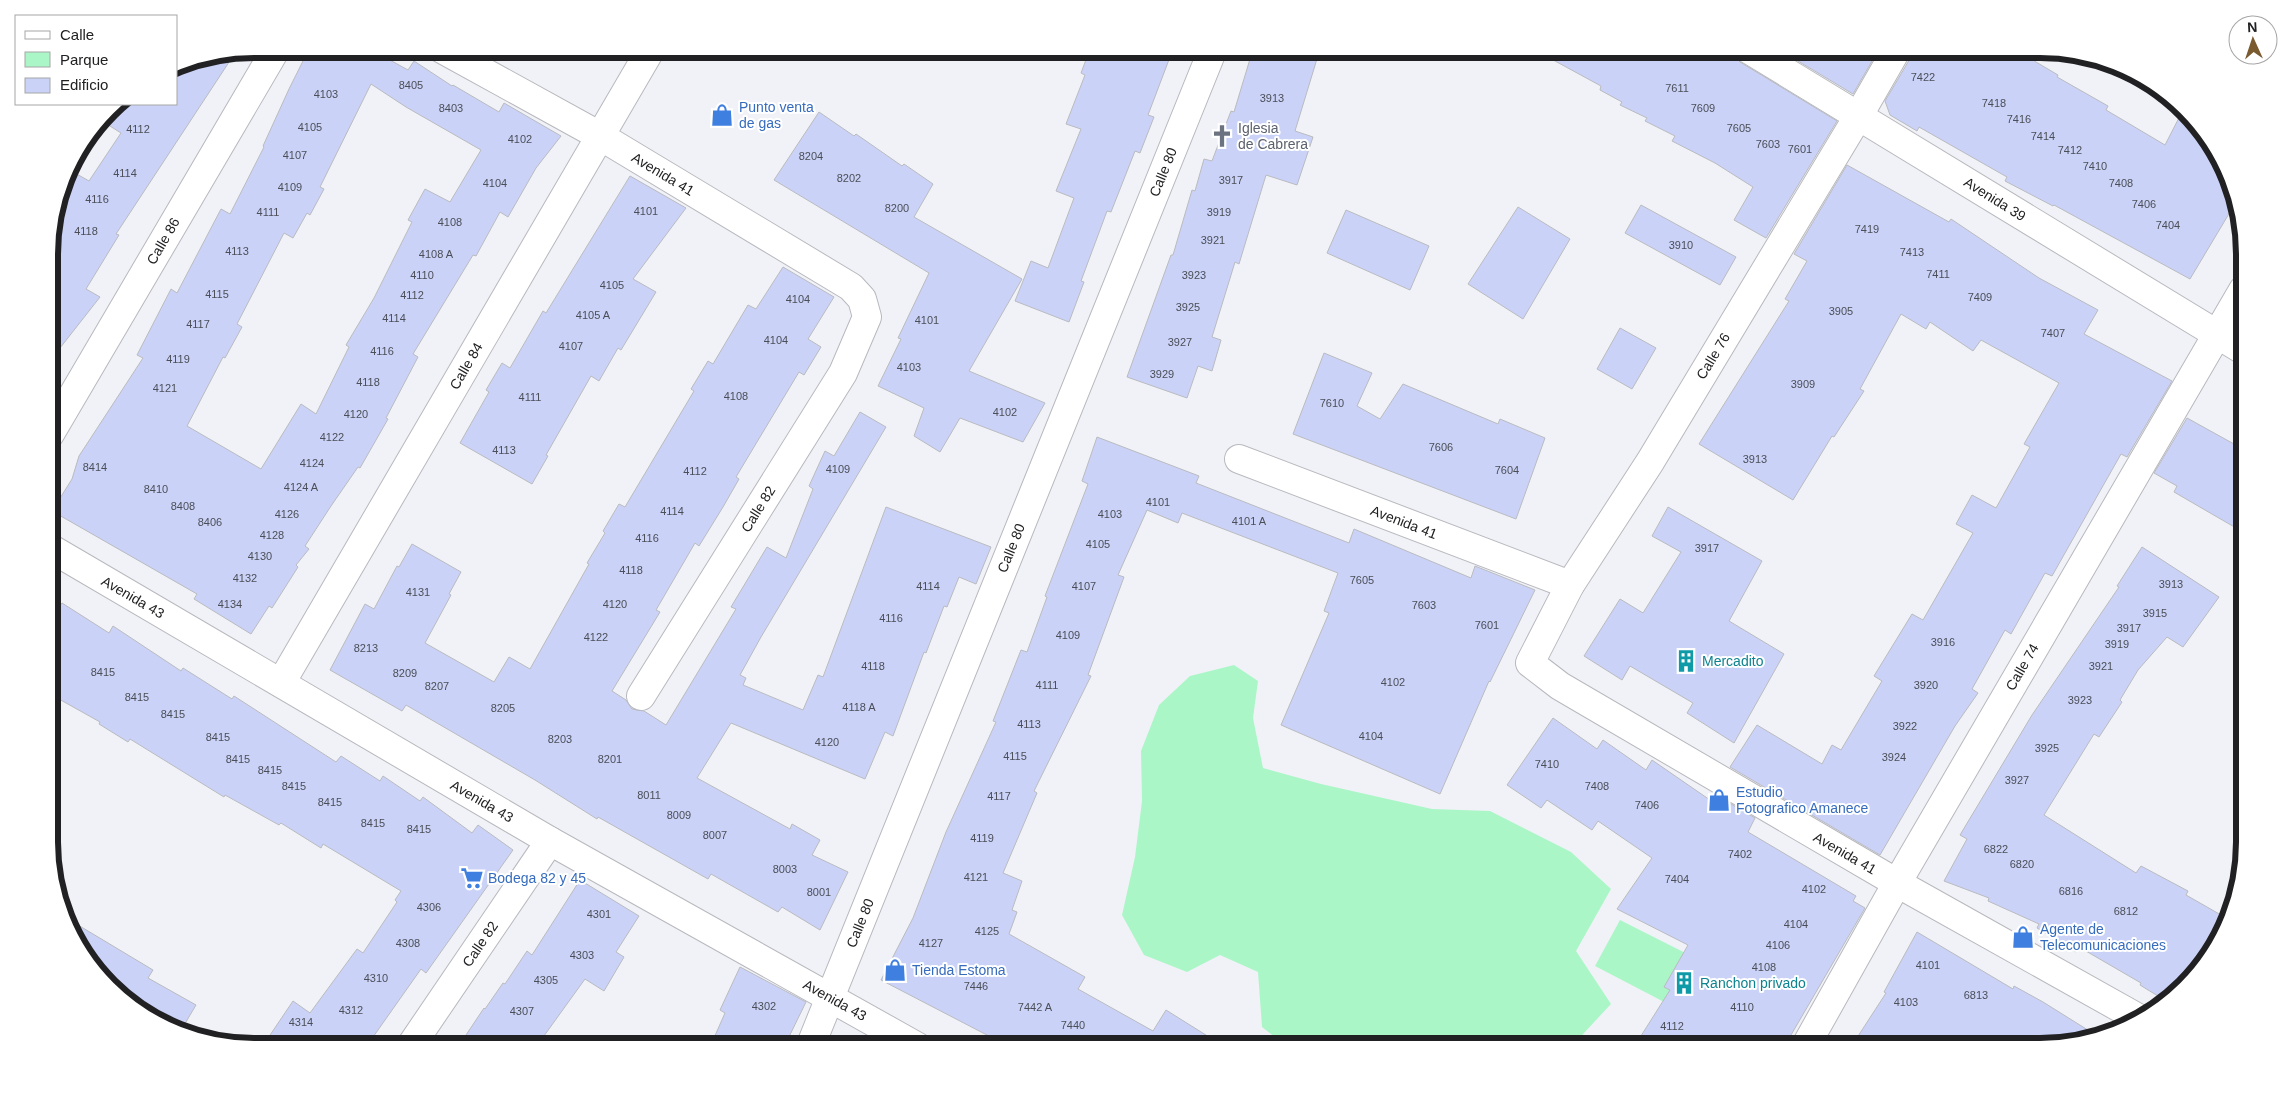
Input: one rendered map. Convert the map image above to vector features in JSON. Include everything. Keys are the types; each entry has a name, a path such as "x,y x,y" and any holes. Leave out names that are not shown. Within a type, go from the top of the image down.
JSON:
{"street":[{"name":"Calle 86","path":"58,420 271,58"},
{"name":"Avenida 41","path":"458,58 600,136 851,287 862,299 867,317"},
{"name":"Calle 84","path":"281,683 646,58"},
{"name":"Calle 80","path":"814,1038 1209,58"},
{"name":"Avenida 39","path":"1763,58 2236,346"},
{"name":"Calle 76","path":"1530,663 1570,585 1650,462 1859,115 1891,58"},
{"name":"Calle 74","path":"1810,1038 1897,882 2236,302"},
{"name":"Calle 82","path":"641,696 843,373 867,317"},
{"name":"Avenida 41","path":"1239,459 1570,585"},
{"name":"Avenida 43","path":"58,553 550,841 902,1038"},
{"name":"Avenida 41","path":"1530,663 1560,686 1897,882 2132,1015"},
{"name":"Calle 82","path":"416,1038 550,841"}],"green space":[{"path":"1234,665 1258,681 1253,718 1263,768 1321,784 1432,809 1490,811 1571,852 1611,889 1576,951 1611,1004 1579,1038 1276,1038 1262,1027 1258,972 1220,955 1187,972 1144,955 1122,915 1135,857 1142,801 1141,751 1159,705 1190,676"},
{"path":"1620,920 1719,970 1691,1016 1595,966"}],"building":[{"path":"304,58 386,58 408,70 414,61 452,86 499,112 504,103 561,136 536,168 508,217 500,212 476,256 473,255 413,354 418,357 386,418 388,419 360,468 358,467 331,506 305,546 309,549 296,565 298,567 272,608 269,606 251,634 194,599 197,594 58,514 58,501 72,479 79,456 143,358 137,355 171,289 177,293 221,209 230,214","holes":["371,84 406,107 481,150 450,202 425,189 408,220 412,222 374,298 346,345 349,347 316,414 301,404 261,469 187,426 223,357 225,358 242,327 237,324 284,233 293,238 307,213 310,215 324,189 320,187"]},
{"path":"1087,58 1170,58 1148,115 1154,117 1140,153 1135,151 1111,212 1107,211 1081,281 1084,282 1069,322 1015,301 1031,261 1048,268 1074,198 1056,191 1081,129 1066,124 1085,75 1081,73"},
{"path":"1250,58 1317,58 1295,131 1313,137 1297,185 1266,175 1239,264 1235,262 1212,337 1221,340 1212,371 1198,366 1187,398 1127,377 1171,255 1173,255 1192,190 1195,191 1204,159 1212,161 1231,111 1234,112"},
{"path":"1550,58 1736,58 1837,121 1766,238 1734,220 1753,187 1715,163 1672,141 1675,136 1645,121 1647,118 1620,105 1622,102 1600,90 1601,86"},
{"path":"1793,58 1874,58 1853,94"},
{"path":"1910,58 2029,58 2058,75 2057,77 2108,106 2106,110 2165,145 2180,117 2195,134 2209,156 2221,179 2231,211 2190,279 2054,205 2005,181 2007,177 1919,127 1917,131 1890,115 1885,101"},
{"path":"231,59 116,234 119,235 86,289 100,297 58,351 58,241 64,203 75,173 89,181 121,133 106,124 125,105 178,105 178,72 203,64"},
{"path":"819,112 854,136 856,134 902,166 904,164 933,184 914,217 1022,279 969,371 1045,403 1023,442 960,418 940,452 914,436 924,408 878,386 901,339 898,338 929,273 774,180"},
{"path":"1847,165 1949,222 1951,219 2039,278 2098,310 2084,334 2172,381 2127,457 2121,454 2052,576 2045,573 2011,634 2005,630 1972,689 1978,693 1955,726 1880,855 1730,767 1757,725 1822,764 1832,745 1841,750 1882,681 1874,676 1912,614 1923,620 1973,533 1956,524 1972,495 1996,508 2030,447 2024,444 2059,383 1981,340 1973,351 1930,322 1926,329 1901,314 1860,389 1864,391 1834,437 1832,436 1793,500 1699,444 1789,301 1785,299 1807,261 1794,254"},
{"path":"630,176 686,208 633,279 656,292 621,350 618,348 599,381 591,376 546,455 548,456 532,484 460,443 489,392 486,390 502,363 510,368 543,311 546,313"},
{"path":"1641,205 1736,257 1720,285 1625,233"},
{"path":"1518,207 1570,239 1523,319 1468,284"},
{"path":"1346,210 1429,246 1410,290 1327,253"},
{"path":"783,267 834,297 808,339 821,347 804,375 799,372 736,477 739,479 699,546 695,543 656,610 660,612 612,691 626,700 632,709 644,711 666,725 736,609 731,607 767,547 786,558 813,489 809,486 825,451 834,456 860,412 886,427 761,637 740,675 746,678 743,685 803,710 818,675 823,677 886,507 991,547 976,584 959,577 947,607 944,606 926,653 924,652 893,736 885,732 865,779 731,723 697,778 790,829 792,824 820,840 812,855 848,872 820,930 782,907 778,912 711,874 708,879 598,817 597,819 535,780 406,705 402,711 330,670 365,604 374,609 397,566 399,567 412,544 461,572 425,643 494,682 509,657 530,669 589,564 587,563 605,533 603,531 619,504 625,507 694,391 691,389 708,361 713,364 748,305 756,309"},
{"path":"1620,328 1656,348 1632,389 1597,369"},
{"path":"1324,353 1372,373 1357,406 1380,419 1403,384 1498,424 1500,419 1545,438 1516,519 1293,434"},
{"path":"2187,418 2236,445 2236,528 2174,492 2177,486 2154,473"},
{"path":"1097,437 1199,476 1196,483 1349,543 1354,529 1471,578 1475,566 1535,590 1489,681 1440,794 1281,725 1329,613 1324,611 1338,573 1182,513 1178,523 1147,510 1118,575 1124,577 1088,675 1091,676 1034,791 1037,793 1003,873 1022,881 1012,910 1017,912 1009,934 1085,977 1078,989 1153,1031 1166,1010 1211,1038 993,1038 881,980 913,918 946,832 996,722 993,721 1021,650 1027,652 1047,597 1045,596 1088,484 1082,481"},
{"name":"Mercadito","path":"1668,507 1762,561 1729,621 1784,654 1734,743 1687,713 1693,703 1630,666 1622,680 1584,656 1620,599 1643,613 1681,552 1652,536"},
{"path":"2142,547 2219,597 2183,647 2167,637 2138,670 2120,700 2122,702 2099,737 2094,734 2044,815 2136,873 2141,866 2188,891 2186,895 2222,915 2195,962 2160,997 2140,985 2141,983 2079,947 2076,952 2037,928 2039,924 1988,901 1989,898 1944,881 1967,839 1960,835 2032,715 2119,587 2117,586"},
{"path":"62,603 109,633 113,626 181,671 183,668 232,699 234,696 336,762 341,756 380,781 383,776 420,801 423,797 472,833 478,825 513,850 426,973 421,969 372,1038 268,1038 293,1001 310,1013 357,949 363,953 397,902 395,900 401,891 323,844 321,848 281,823 279,825 225,795 224,797 130,739 128,742 99,724 100,722 58,698 58,609"},
{"path":"1553,718 1597,749 1603,740 1646,770 1652,760 1710,800 1714,794 1755,818 1748,832 1856,896 1853,901 1865,908 1789,1038 1640,1038 1670,990 1664,987 1688,945 1617,909 1652,858 1598,821 1592,830 1547,800 1541,808 1507,785"},
{"path":"580,880 639,916 616,952 624,957 604,991 585,979 542,1038 464,1038 484,1008 503,983 505,984 527,951 532,955"},
{"path":"75,923 153,970 148,978 196,1005 184,1026 156,1012 134,998 98,962"},
{"path":"1917,932 2013,989 2014,986 2043,1002 2091,1032 2052,1038 1857,1038 1886,993 1884,992"},
{"path":"740,967 806,1002 788,1038 714,1038 725,1013 720,1010"}],"place":[{"name":"Punto venta de gas","path":"722,115"},
{"name":"Iglesia de Cabrera","path":"1222,136"},
{"name":"Mercadito","path":"1686,661"},
{"name":"Estudio Fotografico Amanece","path":"1719,800"},
{"name":"Bodega 82 y 45","path":"472,878"},
{"name":"Agente de Telecomunicaciones","path":"2023,937"},
{"name":"Tienda Estoma","path":"895,970"},
{"name":"Ranchon privado","path":"1684,983"}]}
